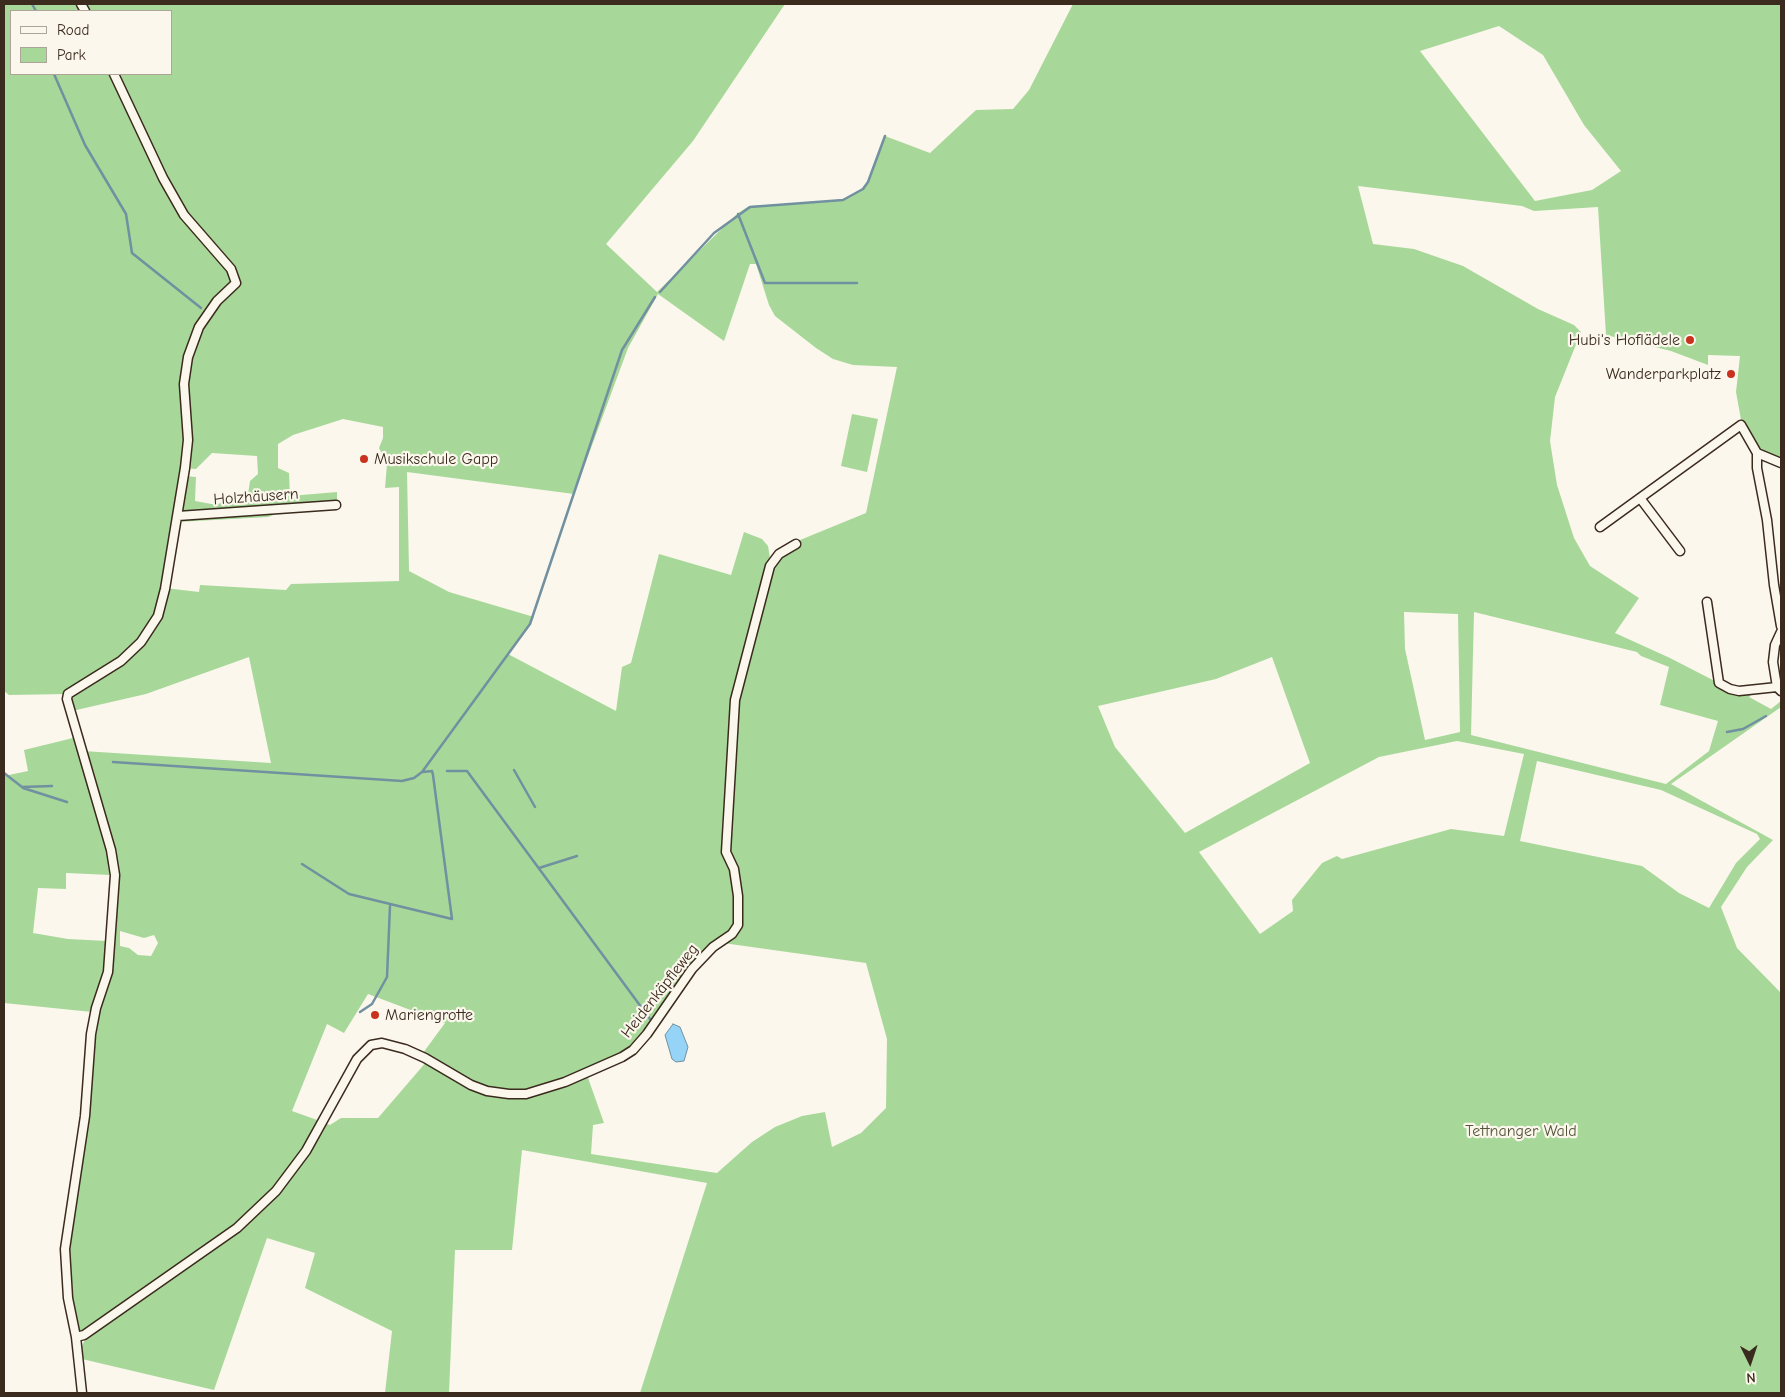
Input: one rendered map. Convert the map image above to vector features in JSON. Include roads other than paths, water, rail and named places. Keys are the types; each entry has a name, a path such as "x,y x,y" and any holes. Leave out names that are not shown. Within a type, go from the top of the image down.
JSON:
{"street":[{"path":"82,1393 76,1337 68,1298 65,1249 86,1116 91,1034 96,1008 108,972 115,875 111,850 67,699 68,694 121,661 141,642 158,616 178,516 188,440 184,384 188,357 199,327 217,301 236,283 231,269 184,214 167,185 114,75"},
{"path":"1600,527 1742,425 1756,453 1781,626"},
{"path":"1756,453 1781,463"},
{"path":"1640,498 1680,551"},
{"name":"Holzhäusern","path":"178,516 336,505"},
{"name":"Heidenkäpfleweg","path":"76,1337 84,1335 237,1228 276,1191 306,1151 347,1076 366,1049 376,1043 394,1045 425,1058 479,1088 499,1094 526,1094 565,1082 622,1058 633,1050 647,1034 692,969 713,947 732,934 738,925 738,896 734,869 726,852 735,700 770,566 778,554 796,544"},
{"path":"1707,602 1719,683 1730,689 1739,691 1779,689 1773,662 1775,645 1781,632"}],"water":[{"path":"673,1024 680,1027 688,1047 684,1061 676,1062 672,1059 665,1035"}],"waterway":[{"path":"32,4 35,10"},
{"path":"54,75 85,145 126,214 132,253 201,308"},
{"path":"660,292 714,233 750,207 843,200 863,189 868,182 885,136"},
{"path":"738,214 765,283 857,283"},
{"path":"113,762 402,781 414,778 422,772 530,624 622,350 655,297"},
{"path":"1727,732 1743,729 1766,716"},
{"path":"514,770 535,807"},
{"path":"302,864 349,894 452,919 433,775 432,771 423,772"},
{"path":"447,771 467,771 650,1019"},
{"path":"4,773 22,787 52,786"},
{"path":"23,788 67,802"},
{"path":"539,868 577,856"},
{"path":"360,1012 372,1004 387,977 390,906"}],"place":[{"name":"Hubi's Hoflädele","path":"1690,340"},
{"name":"Wanderparkplatz","path":"1731,374"},
{"name":"Musikschule Gapp","path":"364,459"},
{"name":"Mariengrotte","path":"375,1015"}],"park label":[{"name":"Tettnanger Wald","path":"1521,1131"}]}
